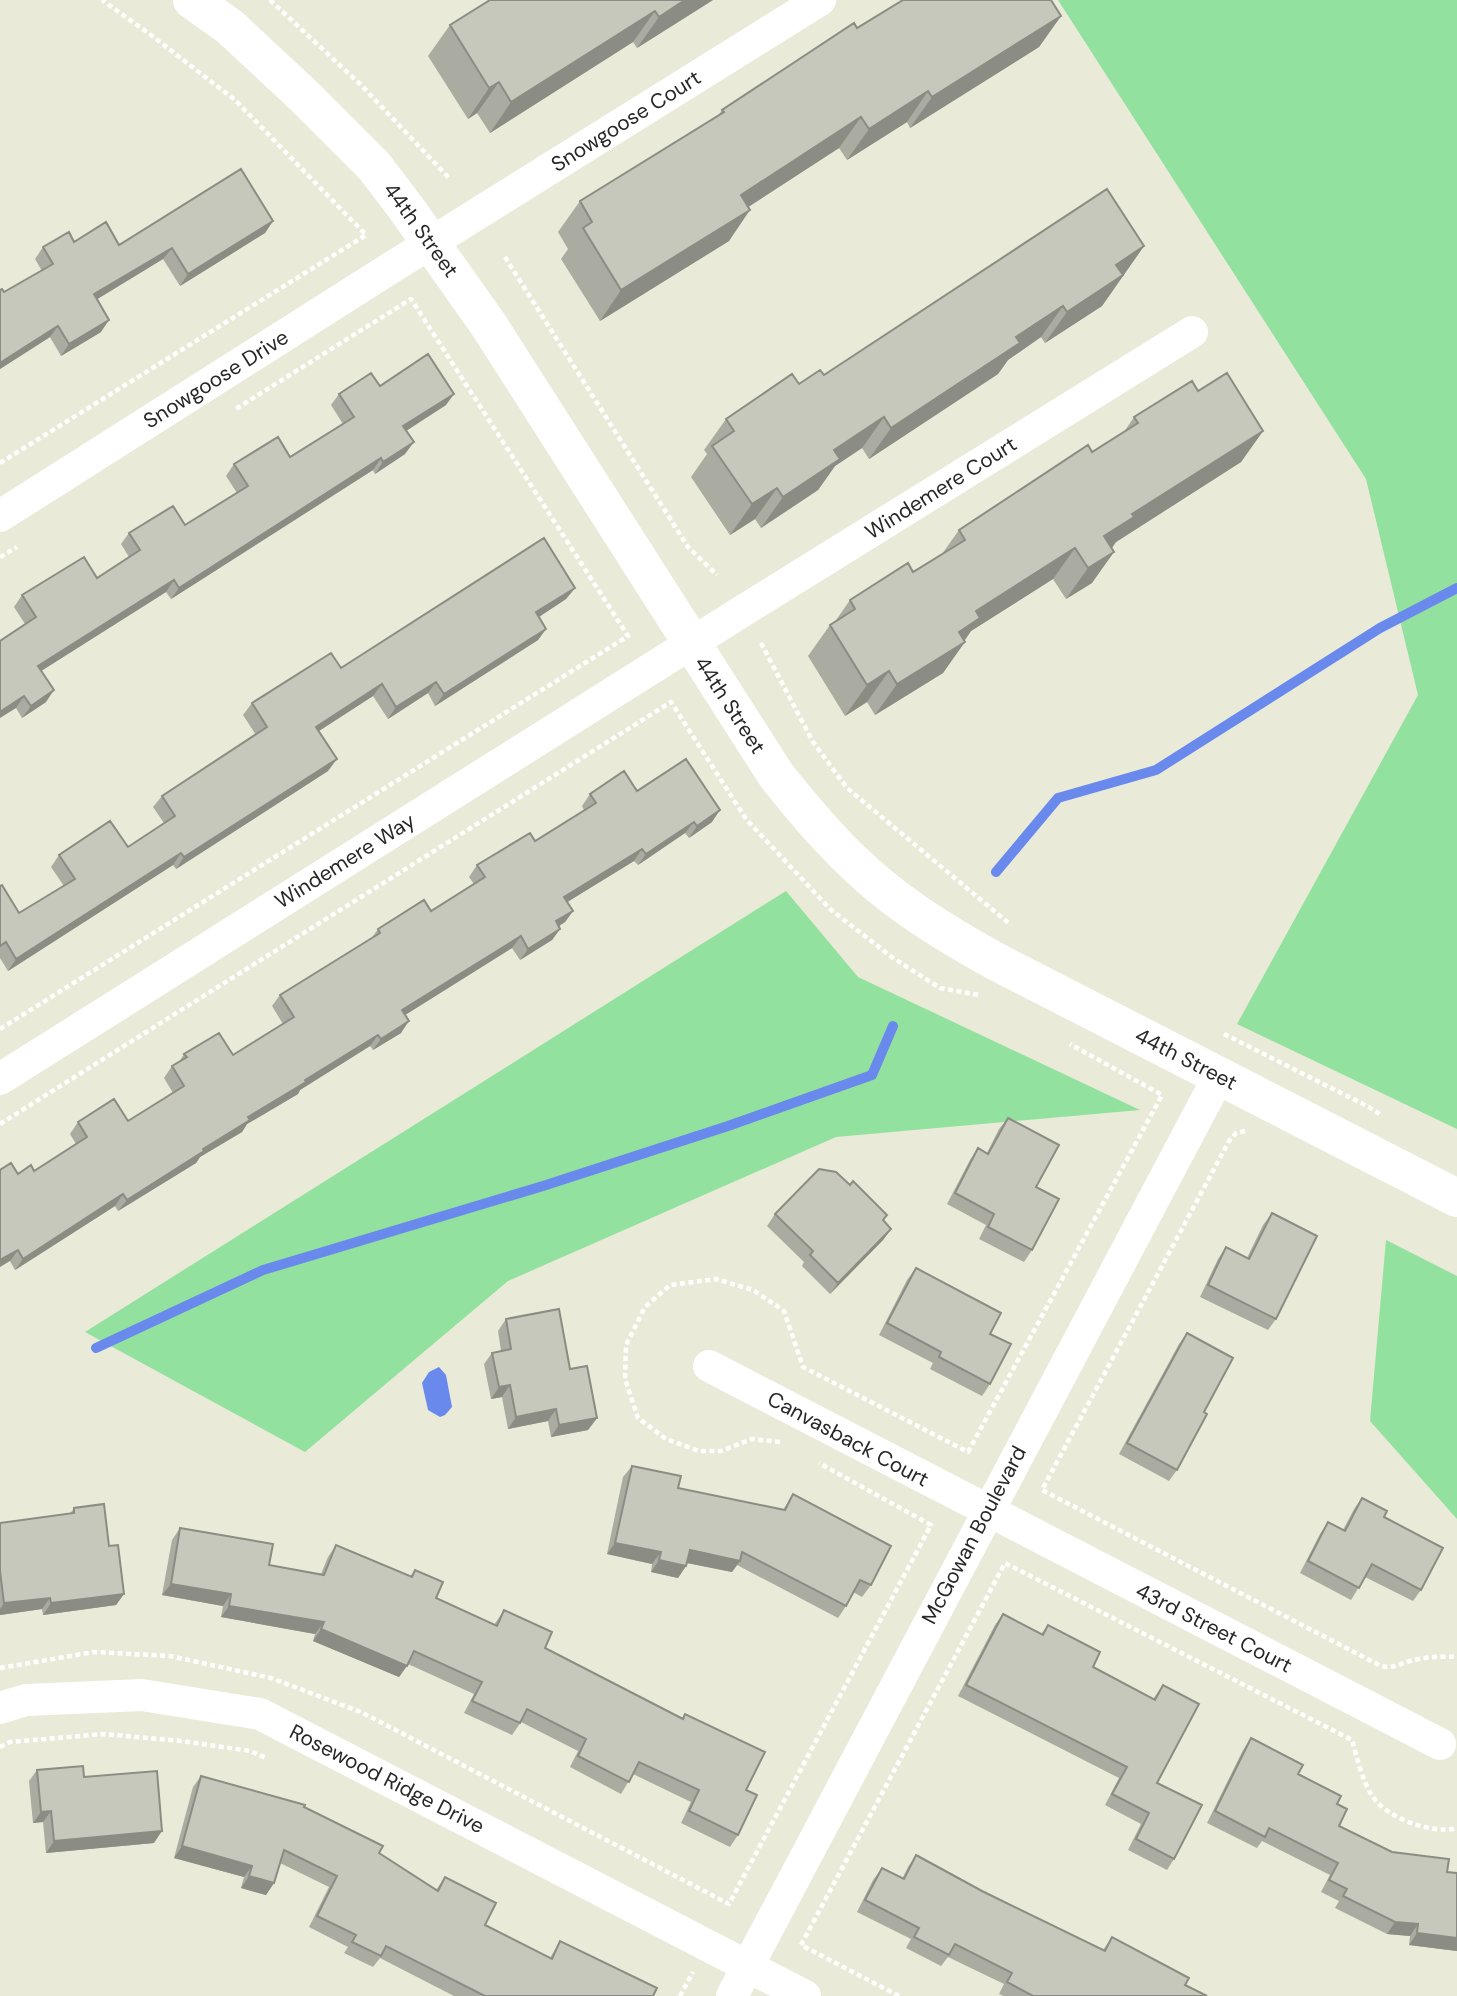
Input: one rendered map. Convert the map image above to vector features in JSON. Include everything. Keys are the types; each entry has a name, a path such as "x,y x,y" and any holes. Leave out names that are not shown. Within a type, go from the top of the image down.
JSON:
{"street":[{"name":"44th Street","path":"192,0 230,27 374,166 490,327 776,775 824,833 880,886 943,932 1457,1198"},
{"name":"Snowgoose Court","path":"431,243 820,0"},
{"name":"Snowgoose Drive","path":"0,516 431,243"},
{"name":"Windemere Court","path":"691,643 1192,332"},
{"name":"Windemere Way","path":"0,1079 691,643"},
{"name":"McGowan Boulevard","path":"732,1996 1219,1076"},
{"name":"Canvasback Court","path":"709,1366 987,1511"},
{"name":"43rd Street Court","path":"987,1511 1440,1744"},
{"name":"Rosewood Ridge Drive","path":"0,1708 26,1700 142,1695 260,1714 804,1996"}],"path":[{"path":"0,463 366,234 235,100 151,34 102,0"},
{"path":"270,0 361,85 450,179"},
{"path":"505,257 688,547 717,575"},
{"path":"0,1029 628,636 411,299 223,417"},
{"path":"0,557 23,543"},
{"path":"761,643 813,742 847,788 1016,929"},
{"path":"0,1124 671,702 746,819 830,909 892,958 940,988 981,996"},
{"path":"1223,1033 1369,1107 1387,1120"},
{"path":"791,1448 779,1441 752,1439 721,1451 699,1451 666,1439 638,1418 625,1380 626,1345 645,1307 670,1285 716,1279 754,1290 784,1311 803,1367 968,1452 1163,1095 1066,1042"},
{"path":"1253,1129 1236,1133 1229,1141 1042,1490 1381,1666 1390,1669 1410,1661 1441,1656 1457,1657"},
{"path":"0,1668 94,1652 170,1656 271,1678 361,1712 729,1904 931,1525 814,1461"},
{"path":"900,1996 801,1945 1005,1563 1352,1740 1373,1797 1392,1814 1421,1826 1448,1830 1457,1828"},
{"path":"0,1747 10,1742 103,1734 182,1741 250,1751 273,1760"},
{"path":"680,1996 693,1972 682,1966"}],"green space":[{"path":"1058,0 1457,0 1457,1129 1237,1024 1418,695 1366,479"},
{"path":"786,891 858,977 1140,1110 836,1137 508,1281 305,1452 85,1332"},
{"path":"1386,1240 1457,1276 1457,1519 1370,1421"}],"water":[{"path":"439,1367 446,1375 452,1407 440,1417 428,1410 422,1383 429,1372"}],"building":[{"path":"490,0 685,0 659,17 655,11 511,102 499,82 489,88 450,25"},
{"path":"903,0 1051,0 1061,16 932,97 928,91 869,129 861,117 741,195 750,210 621,290 583,228 592,222 580,201 724,112 722,110 854,23 857,28"},
{"path":"241,169 273,221 188,274 172,248 94,294 109,320 69,344 58,326 0,363 0,290 4,292 53,264 43,247 69,232 74,242 106,222 119,245"},
{"path":"1107,189 1144,246 1116,265 1123,275 1067,312 1063,306 1016,337 1020,343 891,428 884,417 834,450 840,459 783,497 777,488 752,504 712,446 734,431 726,419 792,374 799,384 820,370 824,375"},
{"path":"428,354 454,394 403,426 414,442 383,462 381,458 179,588 174,580 38,666 54,690 31,706 24,696 0,712 0,641 36,617 22,595 84,557 97,578 140,550 129,533 173,506 185,525 248,486 234,464 278,437 290,457 354,417 339,394 371,373 380,386"},
{"path":"1227,373 1263,431 1132,514 1134,517 1104,536 1114,552 1088,568 1075,548 976,611 980,618 959,632 965,642 897,684 889,671 867,685 830,625 855,609 850,600 908,563 913,572 965,540 959,530 1088,445 1092,452 1138,423 1134,417 1192,381 1198,391"},
{"path":"544,538 575,588 536,612 546,629 444,694 436,682 396,707 382,684 316,727 337,759 184,857 181,853 16,959 6,942 0,946 0,886 2,885 19,913 75,879 59,855 110,821 128,847 175,816 162,796 267,727 252,703 331,653 341,668"},
{"path":"686,759 720,810 697,826 694,822 646,854 642,849 564,897 573,911 556,921 560,929 528,949 521,936 402,1010 409,1021 381,1039 378,1035 305,1080 306,1082 248,1117 250,1120 127,1200 123,1194 23,1259 18,1250 0,1260 0,1170 11,1163 18,1174 31,1165 34,1171 87,1137 78,1122 114,1099 128,1121 184,1086 172,1066 187,1057 184,1054 219,1033 233,1055 294,1017 280,995 380,933 378,929 424,900 431,911 485,877 477,865 530,833 535,841 596,803 590,794 624,771 637,791"},
{"path":"1008,1118 1059,1145 1036,1187 1059,1199 1032,1250 988,1227 994,1214 955,1193 978,1148 988,1154"},
{"path":"819,1169 836,1172 850,1185 853,1181 887,1215 883,1220 891,1229 838,1283 810,1255 813,1251 775,1214"},
{"path":"1272,1213 1317,1236 1276,1319 1208,1285 1226,1247 1249,1259"},
{"path":"916,1268 1001,1313 990,1334 1011,1344 990,1384 939,1357 941,1352 887,1323"},
{"path":"559,1309 570,1369 587,1366 597,1418 559,1425 556,1409 516,1417 510,1385 499,1387 492,1353 511,1349 506,1319"},
{"path":"1187,1333 1233,1358 1177,1470 1127,1443"},
{"path":"632,1466 681,1476 678,1488 785,1510 793,1494 891,1546 871,1585 860,1580 846,1606 742,1552 740,1561 690,1550 686,1566 659,1560 661,1552 615,1543"},
{"path":"1362,1498 1387,1511 1384,1517 1443,1548 1421,1590 1372,1564 1359,1588 1308,1561 1328,1522 1345,1531"},
{"path":"104,1504 109,1546 118,1545 124,1594 51,1603 50,1598 4,1603 0,1571 0,1523 74,1513 74,1508"},
{"path":"180,1528 273,1544 269,1565 324,1575 336,1545 412,1577 415,1570 443,1582 436,1598 497,1626 504,1610 552,1632 545,1648 683,1719 685,1714 765,1752 746,1790 757,1795 738,1835 689,1811 699,1790 639,1762 629,1782 578,1756 586,1739 527,1709 520,1723 472,1701 482,1682 414,1651 407,1666 321,1629 324,1622 229,1606 231,1594 171,1584"},
{"path":"1003,1614 1043,1635 1048,1625 1100,1652 1093,1667 1155,1700 1163,1685 1199,1704 1157,1783 1202,1805 1174,1859 1136,1839 1149,1813 1112,1794 1127,1767 966,1685"},
{"path":"1251,1738 1303,1765 1298,1774 1341,1796 1337,1804 1347,1809 1339,1826 1392,1852 1449,1859 1447,1872 1457,1873 1457,1938 1417,1933 1418,1924 1395,1922 1343,1896 1347,1889 1329,1880 1338,1863 1269,1828 1265,1837 1215,1811"},
{"path":"83,1766 84,1777 157,1771 162,1831 54,1841 51,1811 41,1812 37,1770"},
{"path":"201,1776 305,1805 304,1807 383,1846 379,1853 438,1891 445,1877 496,1903 485,1925 552,1959 560,1941 657,1988 653,1996 485,1996 386,1946 381,1956 352,1942 356,1935 317,1916 337,1876 284,1850 274,1883 249,1876 252,1866 182,1846"},
{"path":"916,1855 982,1891 1105,1951 1112,1937 1189,1978 1185,1985 1207,1996 1033,1996 1007,1982 1012,1973 955,1944 949,1955 914,1937 919,1928 865,1900 882,1868 904,1879"}],"waterway":[{"path":"996,872 1058,798 1156,770 1380,628 1457,588"},
{"path":"96,1348 263,1270 543,1186 728,1126 872,1075 893,1026"}]}
